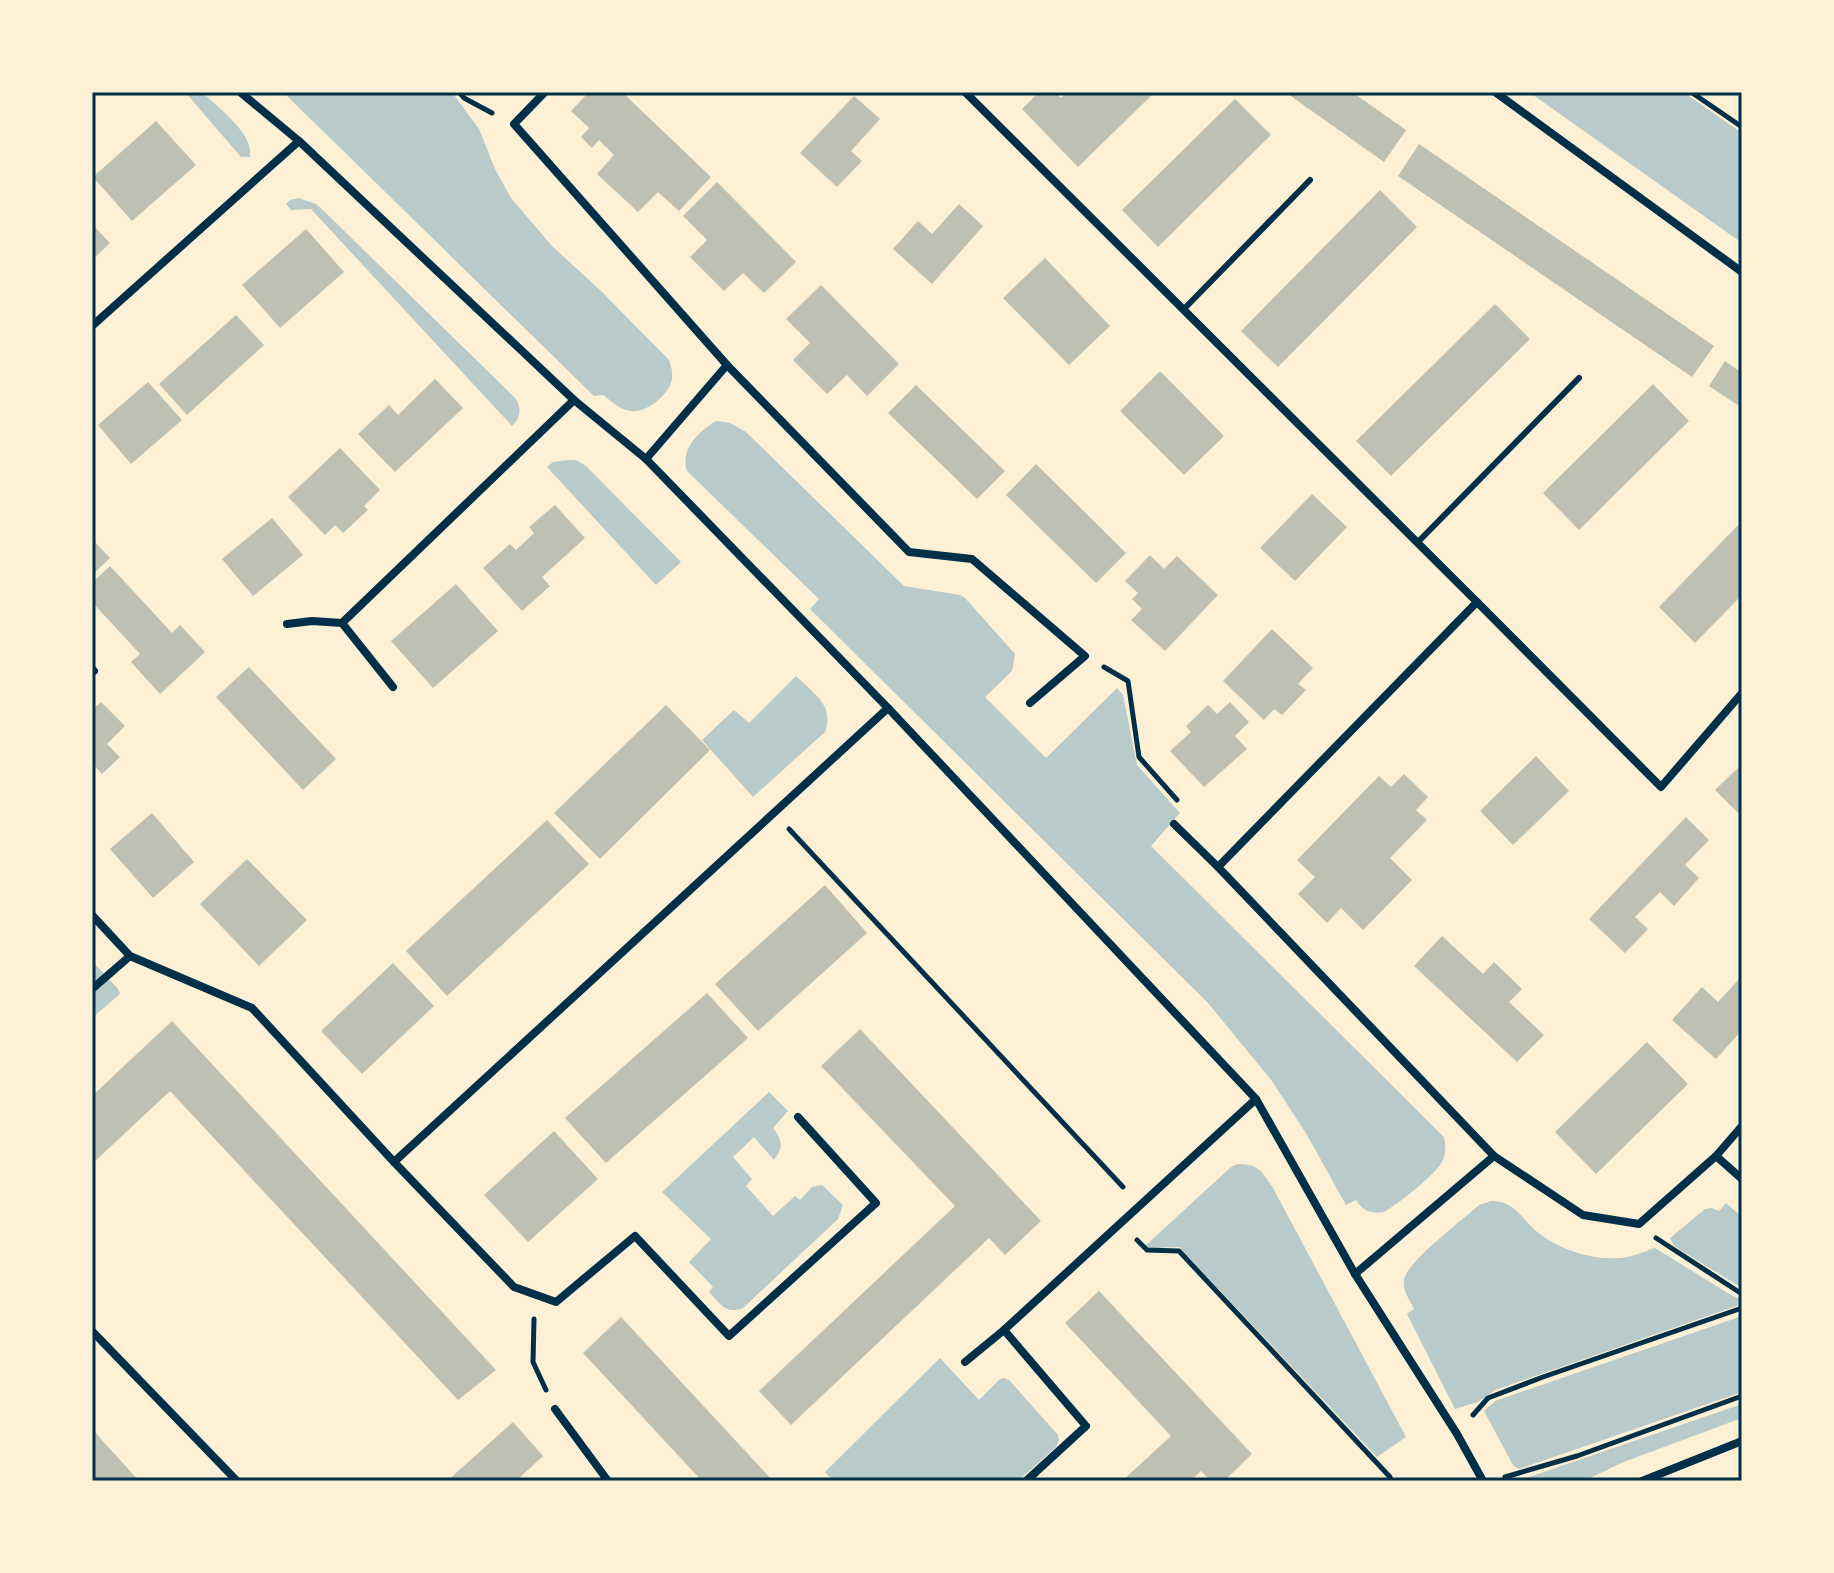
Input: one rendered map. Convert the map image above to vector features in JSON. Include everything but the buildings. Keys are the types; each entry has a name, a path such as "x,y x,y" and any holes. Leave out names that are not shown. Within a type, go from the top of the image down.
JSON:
{"street":[{"path":"240,92 299,141 574,400 646,459 888,708 1256,1099 1355,1274 1457,1434 1483,1481"},
{"path":"545,92 514,124 727,365 909,552 972,559 1085,656 1030,703"},
{"path":"965,92 1661,787 1742,693"},
{"path":"1495,92 1742,272"},
{"path":"92,326 299,141"},
{"path":"646,459 727,365"},
{"path":"342,623 574,400"},
{"path":"1218,867 1477,602"},
{"path":"287,624 312,621 342,623 393,687"},
{"path":"394,1162 888,708"},
{"path":"1174,824 1494,1156 1583,1215 1639,1224 1716,1156 1742,1126"},
{"path":"92,915 130,956 252,1008 514,1287 556,1302 635,1236 729,1336 876,1203 798,1117"},
{"path":"92,989 130,956"},
{"path":"965,1362 1004,1330 1256,1099"},
{"path":"1355,1274 1494,1156"},
{"path":"1716,1156 1742,1179"},
{"path":"1004,1330 1086,1426 1026,1481"},
{"path":"92,1331 237,1481"},
{"path":"555,1409 608,1481"},
{"path":"1642,1481 1742,1441"}],"lane":[{"path":"1183,310 1310,180"},
{"path":"1418,542 1579,378"}],"path":[{"path":"459,92 464,98 514,124"},
{"path":"1691,92 1742,127"},
{"path":"1085,656 1128,681 1139,757 1180,803 1174,824"},
{"path":"774,812 1140,1205"},
{"path":"1120,1224 1147,1250 1179,1251 1390,1477"},
{"path":"1639,1224 1665,1246 1742,1294"},
{"path":"534,1295 533,1362 555,1409"},
{"path":"1457,1434 1488,1398 1742,1308"},
{"path":"1491,1481 1577,1456 1742,1396"}],"shaded area":[{"path":"185,92 202,92 225,113 241,130 250,148 250,157 241,157"},
{"path":"283,92 452,92 479,129 511,198 552,246 669,360 672,376 666,391 650,406 636,411 622,408 603,395 594,396"},
{"path":"1529,92 1683,92 1742,133 1742,243"},
{"path":"298,198 316,204 328,215 514,397 519,412 512,426 311,209 291,210 286,204"},
{"path":"716,421 730,423 746,432 904,586 965,598 1015,654 1011,672 985,697 1046,758 1117,688 1123,695 1137,765 1180,813 1151,846 1444,1137 1442,1162 1424,1182 1384,1212 1368,1211 1356,1200 1346,1205 1272,1081 1208,1003 810,609 819,599 687,471 688,448 703,430"},
{"path":"576,460 586,466 681,562 656,585 547,467 553,462"},
{"path":"796,676 825,707 825,732 753,797 702,740 734,710 749,723"},
{"path":"92,961 120,994 92,1018"},
{"path":"769,1092 788,1111 773,1128 780,1140 780,1147 774,1160 754,1137 733,1157 752,1179 746,1186 773,1216 795,1196 800,1200 812,1187 822,1185 843,1205 838,1219 743,1308 732,1310 723,1307 709,1292 713,1287 689,1262 711,1239 662,1192"},
{"path":"1238,1164 1259,1170 1273,1188 1406,1437 1377,1457 1179,1247 1145,1246"},
{"path":"1491,1201 1512,1207 1536,1231 1575,1252 1618,1258 1655,1248 1742,1300 1742,1304 1495,1390 1478,1402 1455,1409 1407,1314 1414,1309 1405,1291 1404,1280 1414,1263 1437,1241 1479,1205"},
{"path":"1726,1203 1742,1217 1742,1288 1674,1246 1670,1238 1705,1209 1719,1211"},
{"path":"1742,1316 1742,1392 1519,1469 1513,1465 1484,1411 1495,1401"},
{"path":"940,1358 979,1400 1000,1379 1009,1380 1058,1435 1056,1447 1018,1481 833,1481 825,1472"},
{"path":"1742,1404 1742,1418 1621,1463 1584,1481 1526,1481 1526,1478"}]}
